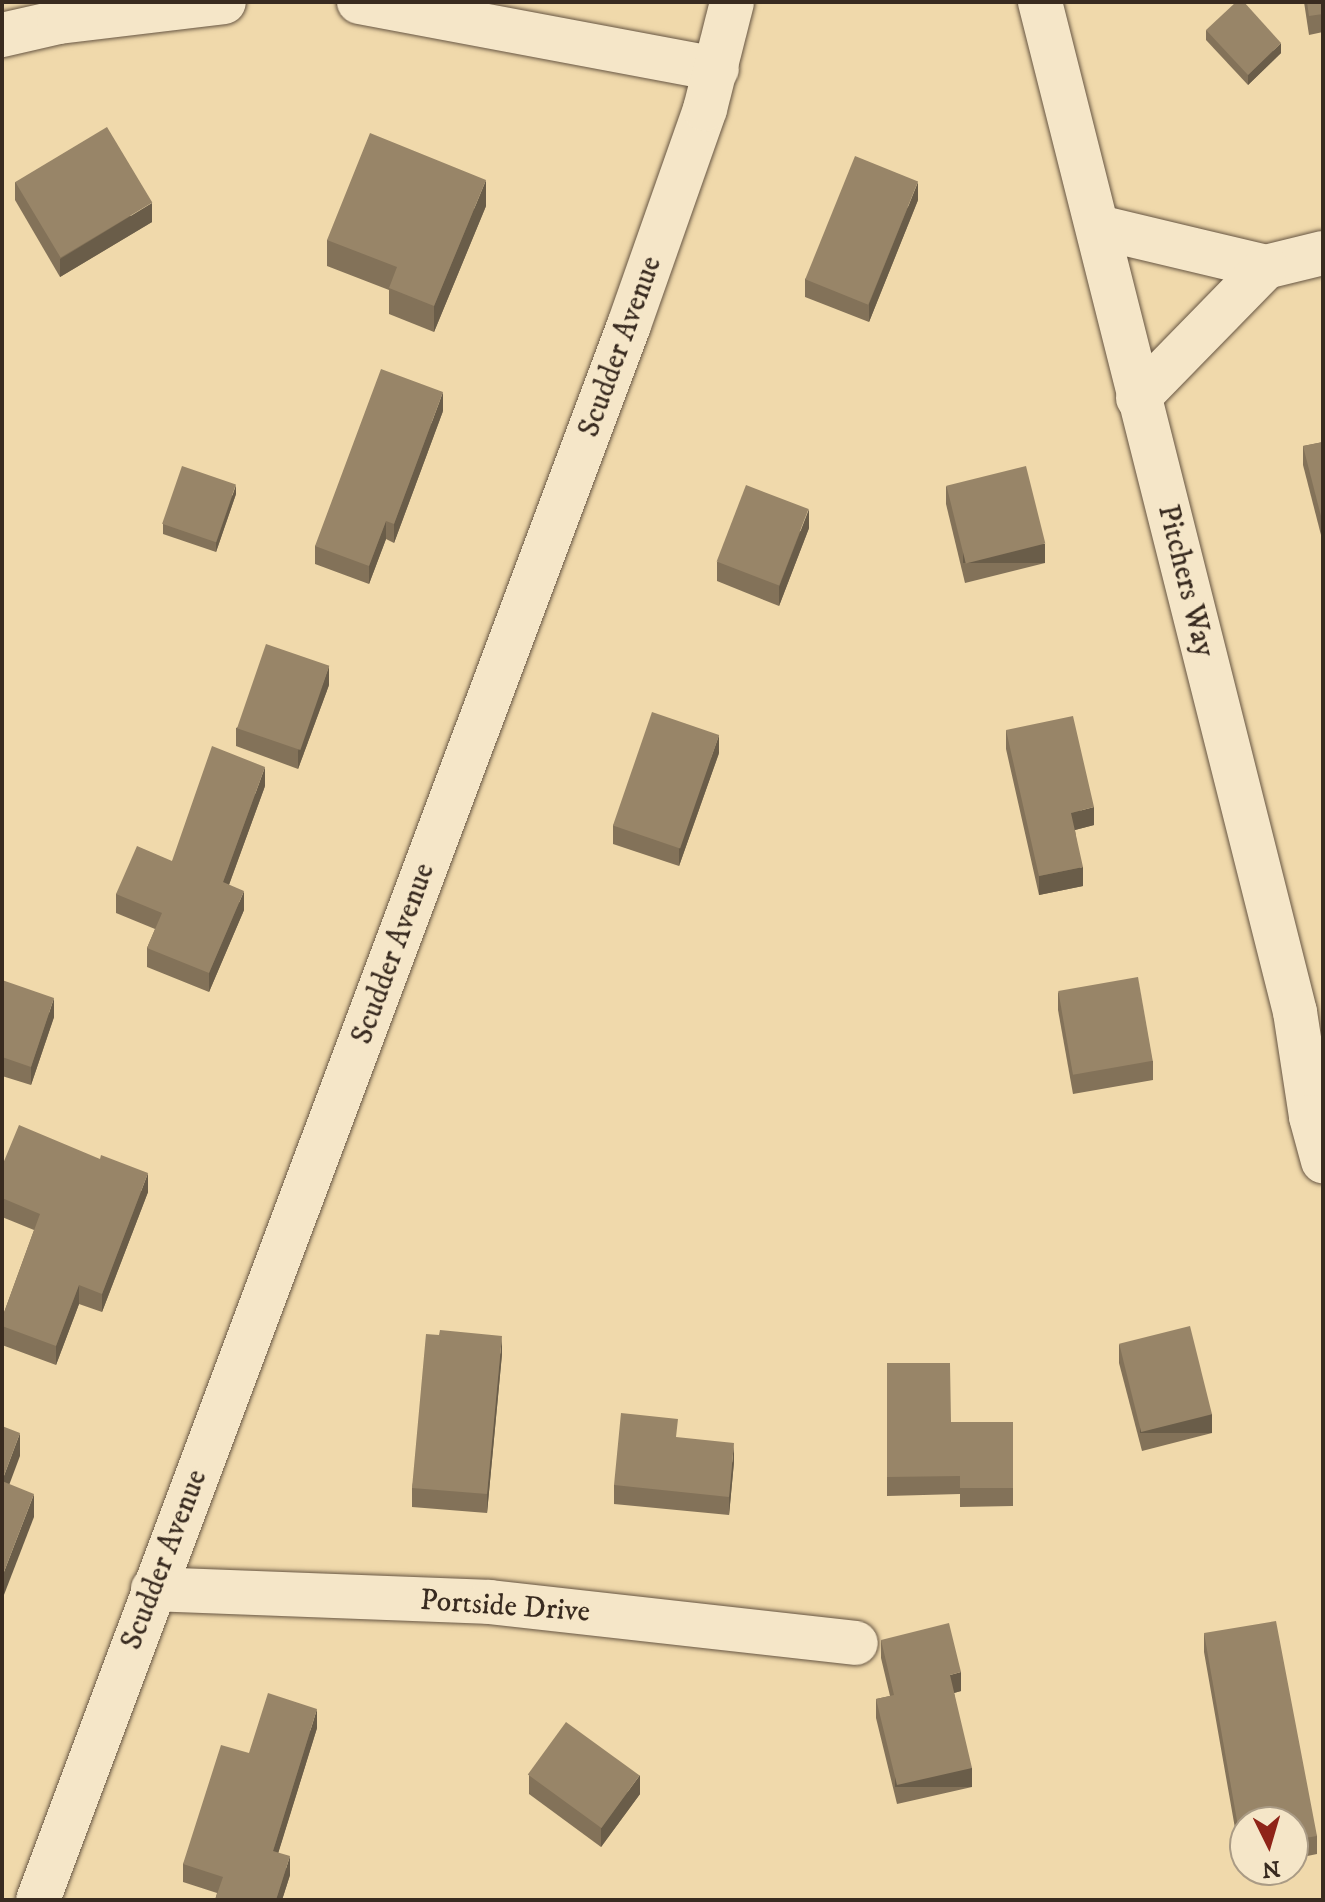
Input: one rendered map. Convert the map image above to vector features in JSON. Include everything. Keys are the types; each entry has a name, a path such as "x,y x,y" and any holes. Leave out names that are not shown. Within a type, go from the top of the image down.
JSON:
{"main road":[{"path":"2,35 59,22 224,2"},
{"path":"359,2 717,69"},
{"name":"Scudder Avenue","path":"38,1900 567,494 674,201 717,69 732,2"},
{"name":"Pitchers Way","path":"1040,2 1295,1012 1311,1117 1323,1161"},
{"path":"1098,227 1266,267 1323,253"},
{"path":"1138,398 1266,267"},
{"name":"Portside Drive","path":"153,1589 490,1602 856,1643"}],"building":[{"path":"1236,2 1244,2 1281,43 1248,75 1206,30"},
{"path":"1307,2 1323,2 1323,14 1309,16"},
{"path":"107,127 152,202 61,258 15,182"},
{"path":"370,133 486,180 434,306 389,288 397,267 327,240"},
{"path":"855,156 918,181 868,305 805,279"},
{"path":"381,369 443,392 394,524 386,521 369,566 315,546"},
{"path":"1323,442 1323,515 1321,516 1303,446"},
{"path":"182,466 236,485 216,542 162,524"},
{"path":"1026,466 1045,544 966,563 946,486"},
{"path":"746,485 809,509 779,586 717,562"},
{"path":"266,644 329,666 300,750 237,728"},
{"path":"652,712 719,735 680,849 613,825"},
{"path":"1073,716 1094,807 1071,813 1083,867 1039,876 1006,730"},
{"path":"212,746 265,767 223,882 244,891 209,973 147,948 162,913 116,894 137,846 172,861"},
{"path":"1138,977 1153,1061 1073,1075 1058,991"},
{"path":"2,980 54,998 31,1067 2,1057"},
{"path":"19,1125 100,1159 101,1155 148,1173 102,1294 79,1285 56,1346 2,1326 2,1318 40,1214 2,1198 2,1166"},
{"path":"1190,1326 1212,1414 1141,1432 1119,1344"},
{"path":"440,1330 502,1336 487,1494 412,1488 426,1334 439,1335"},
{"path":"887,1363 950,1363 951,1422 1013,1422 1013,1488 960,1488 960,1476 887,1477"},
{"path":"621,1413 678,1419 676,1437 734,1443 729,1497 614,1485"},
{"path":"2,1426 20,1433 2,1481"},
{"path":"2,1481 34,1494 2,1577"},
{"path":"1276,1621 1317,1836 1309,1837 1309,1806 1234,1806 1204,1633"},
{"path":"949,1623 961,1672 950,1675 972,1768 897,1785 876,1699 894,1695 881,1640"},
{"path":"268,1693 317,1709 273,1851 290,1856 276,1900 215,1900 223,1877 183,1864 221,1745 249,1753"},
{"path":"566,1722 640,1775 601,1828 528,1775"}]}
